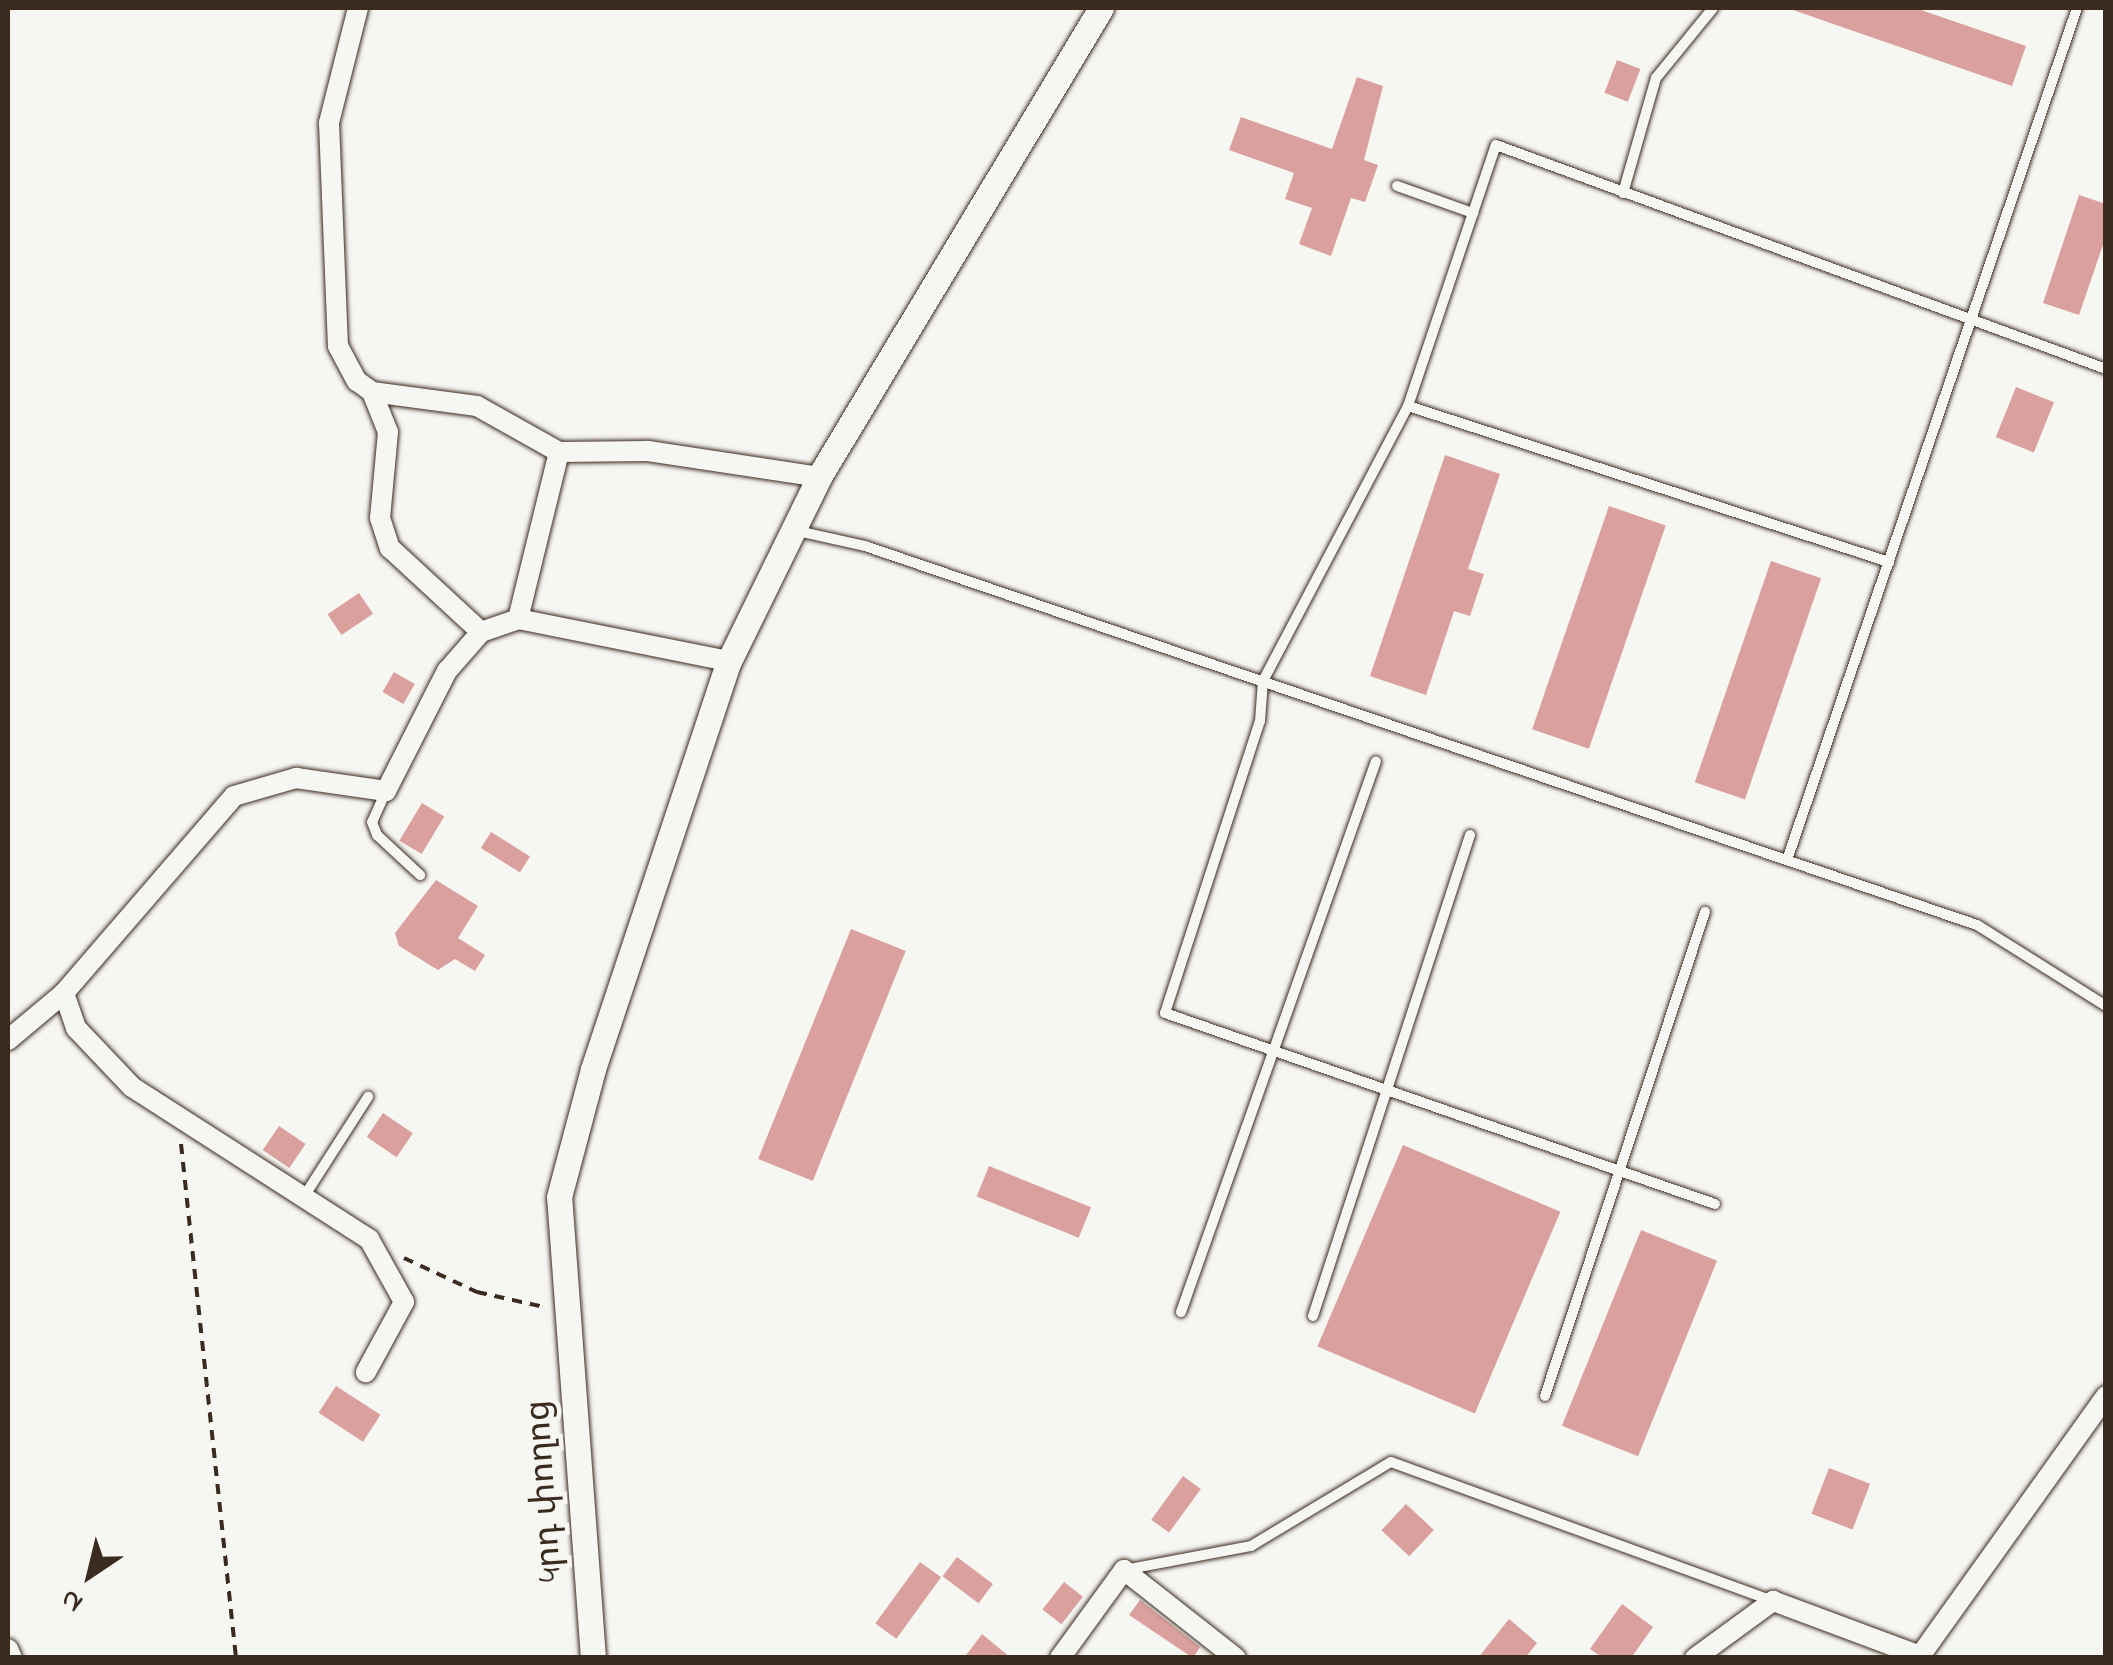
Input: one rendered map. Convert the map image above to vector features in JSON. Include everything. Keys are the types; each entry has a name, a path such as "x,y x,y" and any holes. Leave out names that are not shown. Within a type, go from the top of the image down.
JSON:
{"street":[{"path":"358,8 330,104 333,275 344,366 372,392 388,432 380,518 390,548 481,632"},
{"name":"4րդ փողոց","path":"593,1658 559,1196 729,661 819,477 1101,8"},
{"path":"372,392 477,406 559,452 648,451 819,477"},
{"path":"518,619 559,452"},
{"path":"8,1040 64,993 234,796 296,778 386,792 446,671 481,632 518,619 729,661"},
{"path":"64,993 76,1028 112,1070 164,1108 369,1239 404,1302 366,1372"},
{"path":"1694,1658 1773,1601 1920,1657 2106,1396"},
{"path":"1060,1658 1124,1570 1236,1658"},
{"path":"8,1648 12,1658"}],"lane":[{"path":"1623,193 1656,78 1714,8"},
{"path":"1787,860 2077,8"},
{"path":"1715,1204 1618,1174 1387,1089 1165,1014 1260,722 1263,681 1408,406 1496,145 1970,324 2106,369"},
{"path":"1397,186 1473,213"},
{"path":"1408,406 1889,562"},
{"path":"792,530 1263,681 1976,924 2106,1006"},
{"path":"1182,1312 1376,761"},
{"path":"386,792 372,822 377,836 420,875"},
{"path":"1314,1316 1470,836"},
{"path":"1544,1396 1705,912"},
{"path":"305,1195 368,1097"},
{"path":"1124,1570 1251,1546 1390,1462 1773,1601"}],"path":[{"path":"164,1108 180,1138 197,1256 236,1658"},
{"path":"369,1239 476,1292 519,1306 568,1313"}],"building":[{"path":"1915,8 2026,46 2012,86 1793,10"},
{"path":"1617,60 1640,69 1628,102 1604,93"},
{"path":"1357,77 1383,86 1364,160 1378,165 1365,202 1351,198 1331,256 1299,244 1312,208 1285,199 1294,173 1229,150 1241,117 1332,149"},
{"path":"2079,195 2106,204 2106,236 2079,315 2043,303"},
{"path":"2016,387 2054,402 2034,452 1996,437"},
{"path":"1445,455 1500,474 1468,569 1484,574 1470,616 1454,611 1426,695 1370,676"},
{"path":"1609,506 1666,526 1589,749 1532,729"},
{"path":"1771,561 1821,578 1745,800 1695,782"},
{"path":"359,593 373,614 341,635 327,614"},
{"path":"394,672 415,684 403,704 382,692"},
{"path":"422,803 444,816 422,854 399,841"},
{"path":"491,832 530,856 520,872 481,848"},
{"path":"436,880 478,906 458,938 485,955 475,971 455,959 438,970 399,946 395,933"},
{"path":"851,929 906,951 813,1181 758,1159"},
{"path":"383,1113 413,1133 397,1157 367,1137"},
{"path":"279,1126 306,1144 289,1168 263,1150"},
{"path":"1403,1145 1560,1212 1475,1413 1317,1347"},
{"path":"989,1166 1091,1207 1079,1238 977,1197"},
{"path":"1641,1230 1717,1261 1638,1456 1562,1426"},
{"path":"336,1386 380,1415 363,1442 319,1413"},
{"path":"1829,1468 1870,1484 1853,1530 1811,1514"},
{"path":"1183,1476 1201,1489 1169,1533 1151,1520"},
{"path":"1406,1504 1434,1530 1409,1556 1381,1530"},
{"path":"957,1557 993,1584 978,1603 943,1576"},
{"path":"920,1562 941,1577 896,1639 875,1623"},
{"path":"1064,1582 1083,1597 1061,1624 1042,1610"},
{"path":"1140,1600 1200,1647 1193,1658 1129,1615"},
{"path":"1622,1604 1653,1627 1631,1658 1603,1658 1590,1649"},
{"path":"1509,1619 1537,1643 1525,1658 1478,1658"},
{"path":"982,1634 1011,1658 964,1658"}]}
